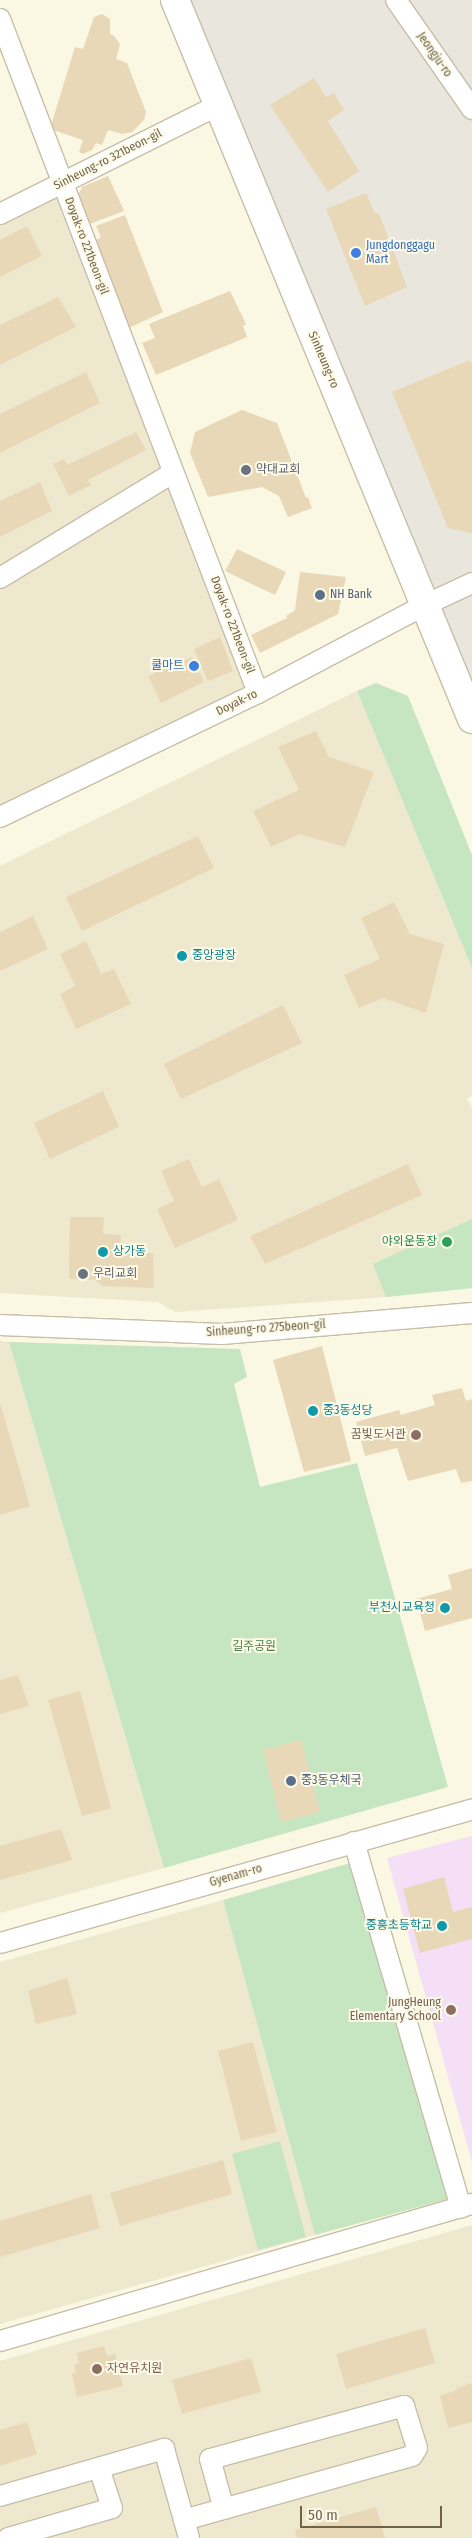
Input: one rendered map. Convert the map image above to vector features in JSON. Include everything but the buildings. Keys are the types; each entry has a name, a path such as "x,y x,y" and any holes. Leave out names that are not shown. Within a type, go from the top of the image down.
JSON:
{"street":[{"name":"Sinheung-ro","path":"175,0 217,106 472,719"},
{"name":"Jeongju-ro","path":"396,0 472,109"},
{"name":"Doyak-ro 221beon-gil","path":"0,19 258,693"},
{"name":"Sinheung-ro 321beon-gil","path":"0,214 217,106"},
{"path":"0,578 173,473"},
{"name":"Doyak-ro","path":"0,817 258,693 425,605 472,583"},
{"name":"Sinheung-ro 275beon-gil","path":"0,1325 222,1334 472,1313"},
{"name":"Gyenam-ro","path":"0,1942 472,1809"},
{"path":"0,2341 466,2206 354,1842"},
{"path":"0,2496 164,2449 186,2529 224,2509 412,2456 417,2448 404,2406 210,2459 224,2509"},
{"path":"8,2538 112,2508 99,2468"}],"shaded area":[{"path":"178,0 472,0 472,719"},
{"path":"62,183 258,693 0,817 0,214"},
{"path":"357,691 472,968 472,1096 467,1098 472,1108 472,1288 386,1297 175,1312 158,1302 0,1293 0,866"},
{"path":"0,1341 9,1342 164,1868 0,1913"},
{"name":"JungHeung Elementary School","path":"472,1836 472,2162 387,1858"},
{"path":"223,1900 315,2235 0,2324 0,1962"},
{"path":"472,2225 472,2538 0,2538 0,2361"}],"green space":[{"path":"376,683 408,696 472,855 472,968 357,691"},
{"name":"야외운동장","path":"472,1219 472,1288 386,1297 373,1264"},
{"name":"길주공원","path":"9,1342 240,1349 247,1377 234,1384 260,1487 357,1463 448,1787 164,1868"},
{"path":"350,1863 448,2199 315,2235 223,1900"},
{"path":"280,2141 306,2237 258,2250 232,2154"}],"place":[{"name":"Jungdonggagu Mart","path":"356,253"},
{"name":"약대교회","path":"246,470"},
{"name":"NH Bank","path":"320,595"},
{"name":"쿨마트","path":"194,666"},
{"name":"중앙광장","path":"182,956"},
{"name":"야외운동장","path":"447,1242"},
{"name":"상가동","path":"103,1252"},
{"name":"우리교회","path":"83,1274"},
{"name":"중3동성당","path":"313,1411"},
{"name":"꿈빛도서관","path":"416,1435"},
{"name":"부천시교육청","path":"445,1608"},
{"name":"중3동우체국","path":"291,1781"},
{"name":"중흥초등학교","path":"442,1926"},
{"name":"JungHeung Elementary School","path":"451,2010"},
{"name":"자연유치원","path":"97,2369"}]}
